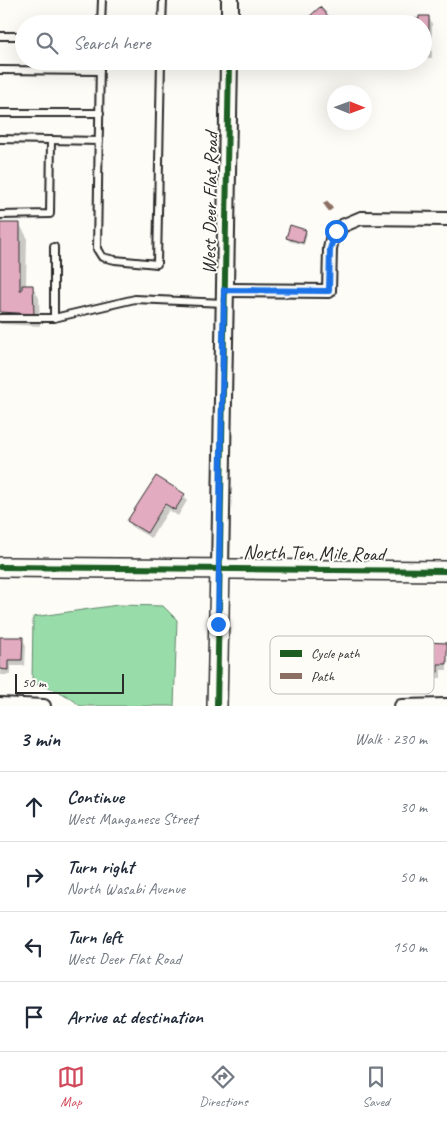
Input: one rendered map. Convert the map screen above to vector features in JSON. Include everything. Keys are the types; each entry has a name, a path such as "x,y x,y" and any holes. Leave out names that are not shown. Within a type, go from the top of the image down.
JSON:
{"main road":[{"name":"North Ten Mile Road","path":"0,567 447,571"},
{"name":"West Deer Flat Road","path":"217,706 220,568"}],"street":[{"path":"230,0 230,15"},
{"name":"West Deer Flat Road","path":"220,568 229,70"},
{"path":"224,296 329,291 330,249 336,231 350,221 361,218 447,219"},
{"path":"0,704 44,706"},
{"path":"401,706 447,705"}],"lane":[{"path":"101,15 102,0"},
{"path":"162,15 163,0"},
{"path":"0,36 15,36"},
{"path":"0,70 100,71 97,248 102,257 157,264 162,70"},
{"path":"0,113 100,113"},
{"path":"0,139 99,141"},
{"path":"0,215 50,214 51,140"},
{"path":"54,247 54,318"},
{"path":"0,318 54,318 135,299 224,296"}],"green space":[{"path":"118,605 163,606 177,620 174,706 80,706 63,694 32,683 33,617"}],"building":[{"path":"320,7 327,15 311,15"},
{"path":"0,223 20,223 20,290 22,290 22,285 33,285 34,314 0,312"},
{"path":"290,225 306,230 303,243 286,238"},
{"path":"156,476 185,494 175,510 165,504 147,533 127,521"},
{"path":"0,637 23,637 22,660 8,660 8,670 0,669"},
{"path":"434,642 447,643 447,664 438,664 438,672 434,672"}],"marked path":[{"path":"325,202 334,214"}],"cycle path":[{"path":"217,706 229,70"},
{"path":"0,567 447,571"}],"route":[{"path":"218,624 224,290 329,291 330,249 336,231"}]}
